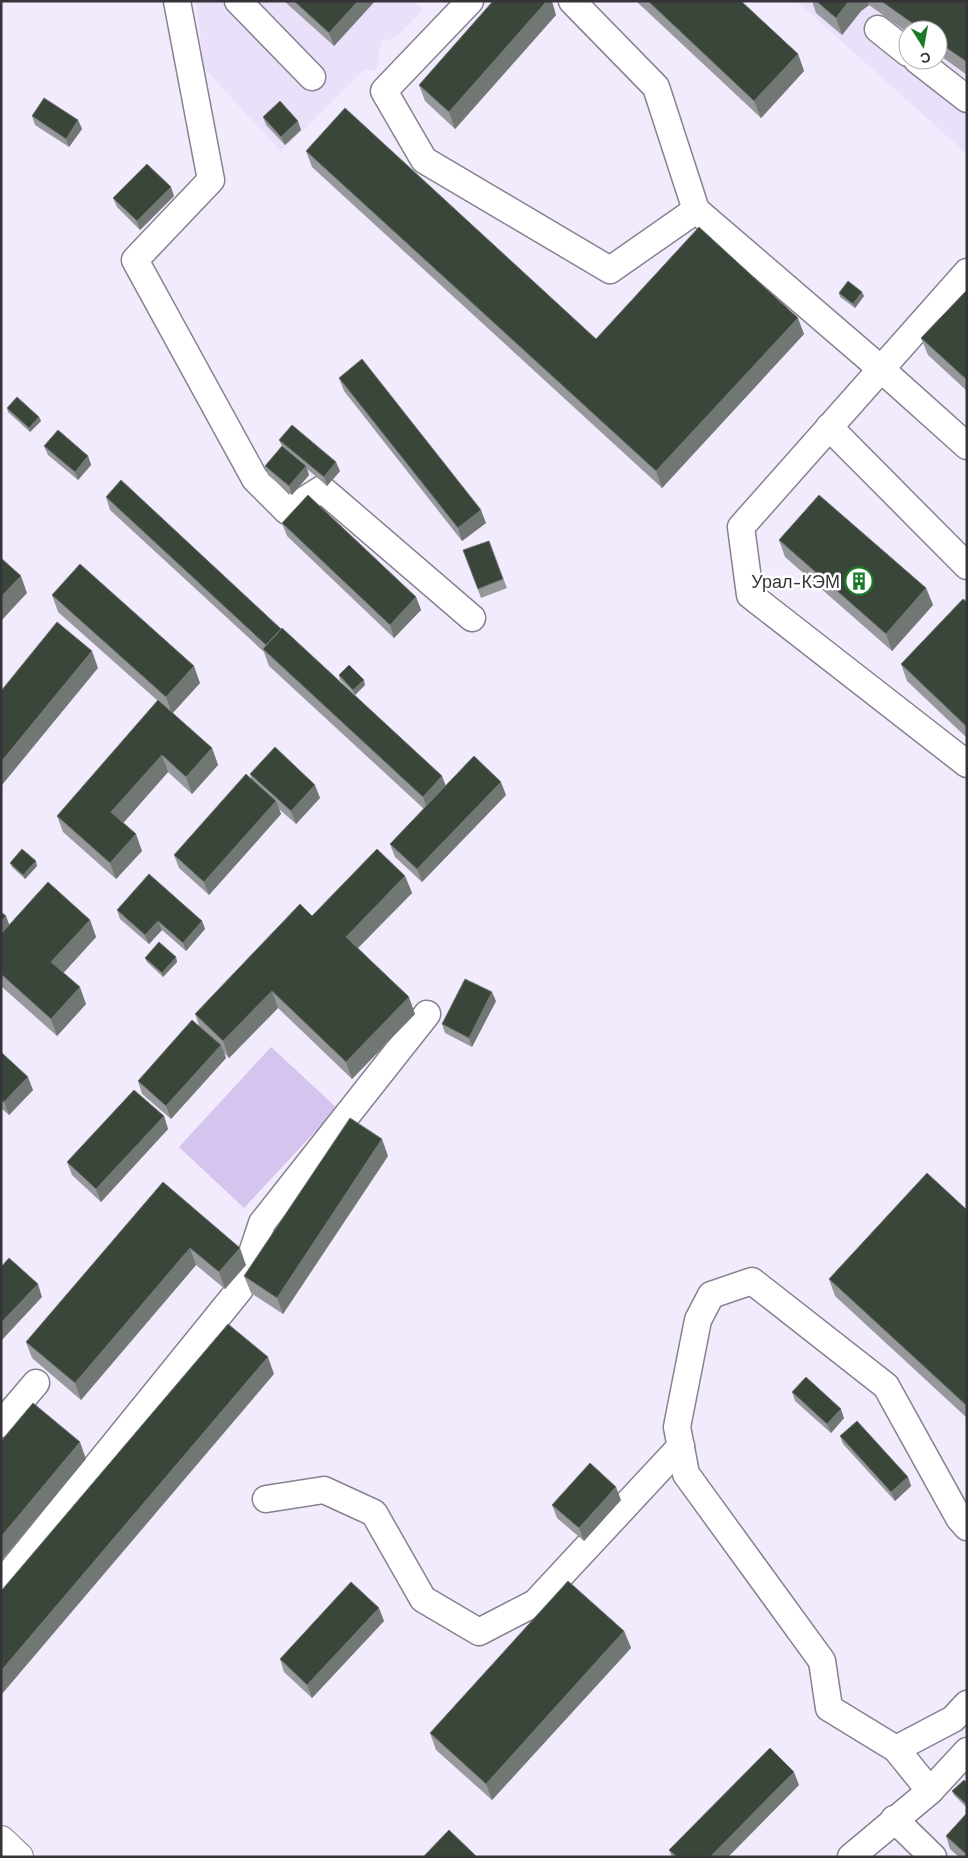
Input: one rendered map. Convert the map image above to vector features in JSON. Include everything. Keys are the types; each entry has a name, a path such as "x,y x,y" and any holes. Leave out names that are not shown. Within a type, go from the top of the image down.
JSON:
{"main road":[{"path":"1,1840 19,1857"}],"lane":[{"path":"177,1 211,180 135,260 255,478 287,511 322,489 472,618"},
{"path":"238,1 312,77"},
{"path":"470,1 384,90 424,160 610,270 696,210"},
{"path":"572,1 656,87 696,210 967,446"},
{"path":"878,29 898,45"},
{"path":"930,70 967,99"},
{"path":"967,272 741,527 750,594 967,764"},
{"path":"829,427 967,566"},
{"path":"1,1584 240,1289 262,1223 427,1014"},
{"path":"930,1791 896,1749 829,1708 822,1661 686,1474 677,1427 698,1320 710,1295 752,1282 886,1386 959,1518 967,1526"},
{"path":"1,1424 36,1383"},
{"path":"266,1499 324,1490 374,1513 423,1600 479,1632 535,1603 680,1446"},
{"path":"896,1749 953,1719 967,1704"},
{"path":"851,1857 894,1819 930,1791 967,1751"},
{"path":"894,1819 933,1857"}],"shaded area":[{"path":"196,1 414,1 423,10 395,38 381,41 377,70 364,70 281,152 204,68"},
{"path":"797,1 967,1 967,154"},
{"path":"271,1047 337,1108 244,1208 179,1147"}],"building":[{"path":"294,1 358,1 329,33"},
{"path":"493,1 547,1 449,112 419,85"},
{"path":"648,1 741,1 798,54 754,101"},
{"path":"816,1 849,1 836,18"},
{"path":"881,1 967,1 967,62 948,49 948,20 908,20"},
{"path":"44,98 78,120 66,139 32,116"},
{"path":"280,101 298,121 281,137 263,117"},
{"path":"345,108 596,339 699,227 798,318 656,471 306,151"},
{"path":"147,164 171,187 137,221 113,198"},
{"path":"848,281 862,292 853,304 839,293"},
{"path":"967,290 967,380 921,338"},
{"path":"362,359 481,510 458,528 339,378"},
{"path":"17,397 39,417 29,428 7,408"},
{"path":"292,425 336,462 324,477 279,440"},
{"path":"58,430 88,456 75,472 44,446"},
{"path":"282,446 306,466 289,486 265,466"},
{"path":"121,480 281,629 266,645 106,497"},
{"path":"308,495 416,597 390,625 282,523"},
{"name":"Урал-КЭМ","path":"819,495 926,588 886,634 779,540"},
{"path":"489,541 503,579 478,589 463,550"},
{"path":"1,558 21,576 1,597"},
{"path":"80,564 194,666 166,697 52,595"},
{"path":"963,599 967,602 967,727 901,664"},
{"path":"57,622 92,651 1,762 1,691"},
{"path":"282,628 442,776 423,797 263,649"},
{"path":"349,665 364,680 353,690 339,675"},
{"path":"158,700 212,748 186,777 162,755 111,812 136,834 110,863 57,816"},
{"path":"275,747 315,785 291,811 250,774"},
{"path":"474,756 501,782 417,869 390,844"},
{"path":"246,774 276,801 204,882 174,855"},
{"path":"22,849 36,861 23,875 10,863"},
{"path":"377,849 405,876 346,937 409,997 346,1062 272,991 223,1041 195,1014 300,904 312,916"},
{"path":"149,874 202,921 183,943 158,921 145,935 117,910"},
{"path":"48,882 90,920 51,962 80,987 51,1019 1,974 1,934"},
{"path":"1,912 6,916 1,921"},
{"path":"159,942 176,957 162,973 145,958"},
{"path":"465,979 492,992 469,1038 442,1024"},
{"path":"192,1020 221,1045 166,1106 138,1081"},
{"path":"1,1052 28,1077 4,1102 1,1100"},
{"path":"134,1090 164,1116 96,1189 67,1162"},
{"path":"350,1118 382,1139 277,1298 244,1276"},
{"path":"927,1173 967,1210 967,1406 829,1279"},
{"path":"163,1182 240,1248 219,1272 190,1248 75,1383 26,1342"},
{"path":"9,1258 38,1284 1,1323 1,1267"},
{"path":"228,1324 268,1357 1,1671 1,1591"},
{"path":"806,1377 841,1409 827,1424 792,1392"},
{"path":"33,1403 80,1442 1,1537 1,1441"},
{"path":"857,1421 908,1477 891,1492 840,1436"},
{"path":"590,1463 616,1487 579,1528 552,1505"},
{"path":"568,1581 624,1631 486,1784 430,1733"},
{"path":"351,1582 379,1608 307,1685 280,1659"},
{"path":"770,1748 794,1772 710,1857 677,1857 669,1850"},
{"path":"964,1780 967,1783 967,1805 952,1791"},
{"path":"967,1813 967,1855 946,1836"},
{"path":"449,1830 476,1856 423,1857"}],"place":[{"name":"Урал-КЭМ","path":"859,581"}]}
